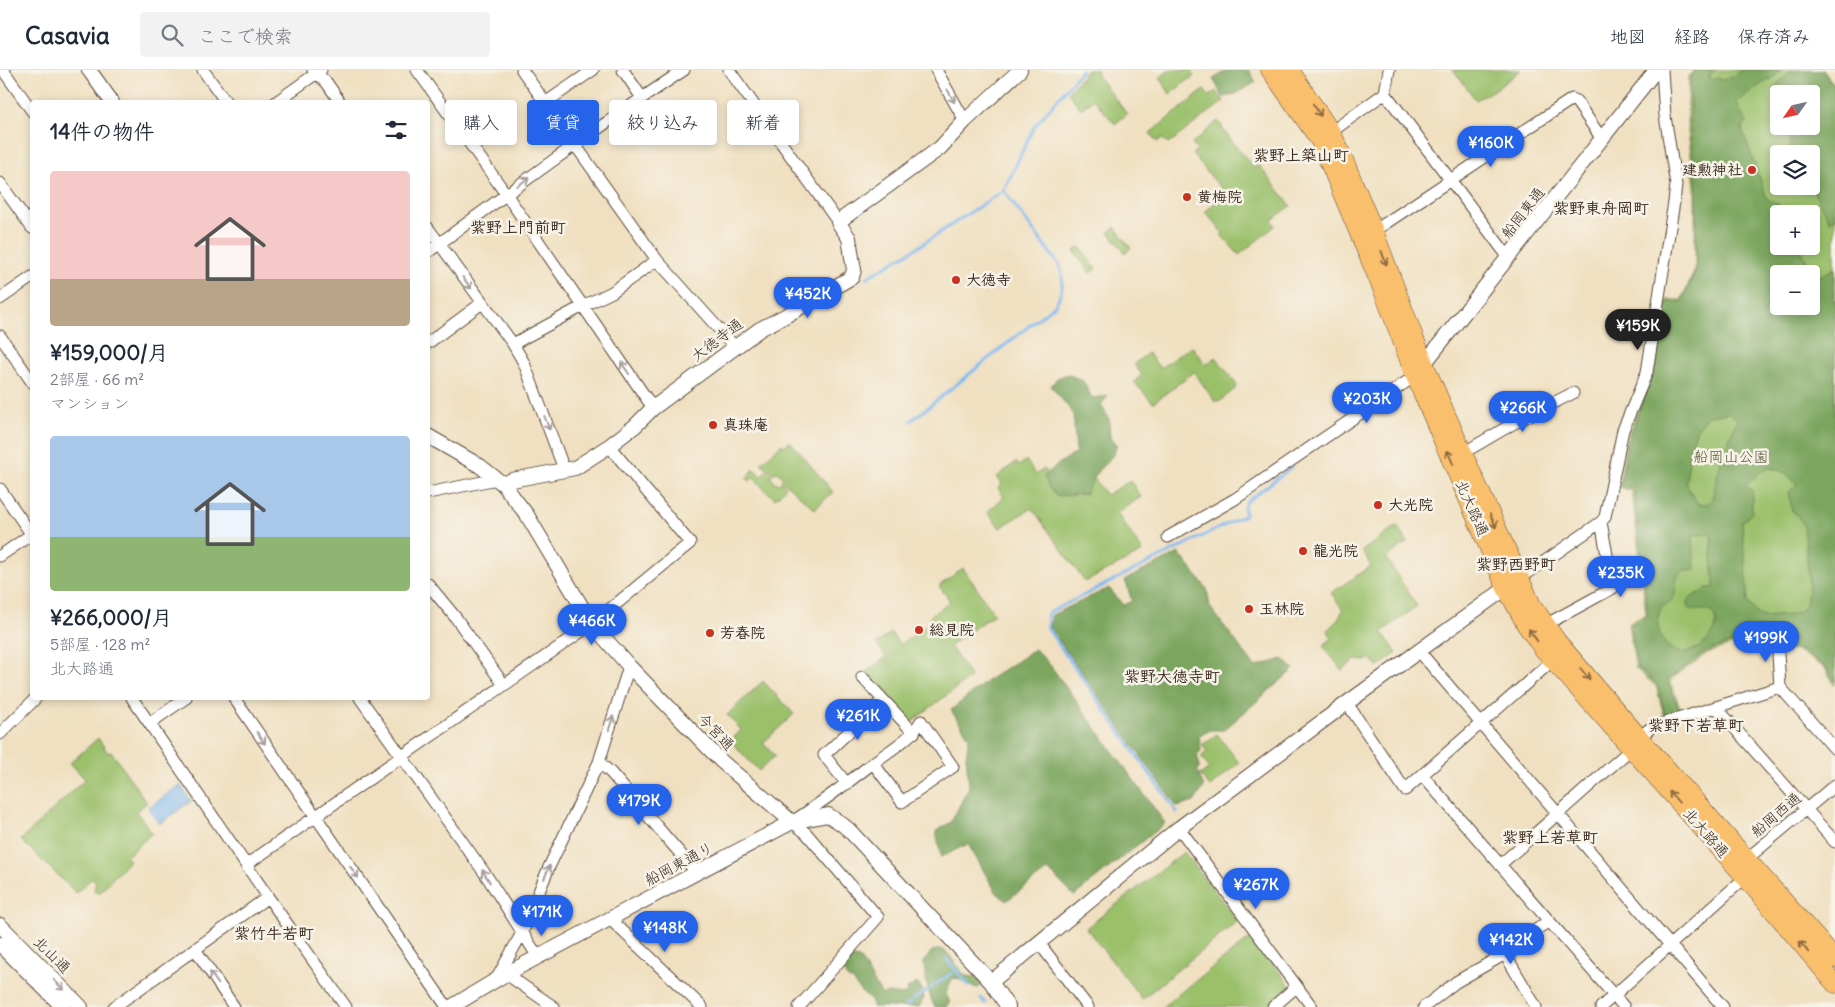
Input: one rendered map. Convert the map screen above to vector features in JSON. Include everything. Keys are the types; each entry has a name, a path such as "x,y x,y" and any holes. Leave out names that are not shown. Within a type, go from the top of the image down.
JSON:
{"main road":[{"name":"北大路通","path":"1270,70 1320,142 1383,291 1513,584 1635,743"},
{"name":"北大路通","path":"1290,70 1331,132 1374,231 1419,370 1463,453 1513,584 1526,625 1553,660 1635,743 1746,868 1835,959"},
{"name":"北大路通","path":"1746,868 1835,984"}],"street":[{"path":"3,70 30,108"},
{"path":"89,70 111,100"},
{"path":"203,70 225,100"},
{"path":"416,70 506,194 653,408"},
{"path":"522,70 543,100"},
{"path":"549,100 593,70"},
{"path":"623,70 642,98"},
{"path":"599,128 684,70"},
{"path":"729,70 838,222 940,148 965,121 1020,70"},
{"path":"936,70 965,121"},
{"path":"1331,132 1385,93 1389,70"},
{"name":"船岡東通","path":"1419,370 1656,70"},
{"path":"991,982 1179,828 1346,703 1601,522 1605,517 1623,430 1648,372 1674,202 1676,185 1665,116 1662,70"},
{"path":"279,100 317,71 339,100"},
{"path":"1385,93 1509,258"},
{"path":"1374,231 1572,99 1576,101 1602,139"},
{"path":"430,251 575,145 657,260 735,347"},
{"path":"0,183 30,225"},
{"name":"大徳寺通","path":"430,493 575,468 609,446 635,426 653,408 760,329 852,277 854,270 849,238 838,222"},
{"path":"430,231 513,344 524,363 564,469"},
{"path":"513,344 612,292 657,260"},
{"path":"0,299 30,278"},
{"path":"430,342 482,303"},
{"path":"0,336 30,379"},
{"path":"1168,537 1235,499 1419,370"},
{"path":"1463,453 1573,392"},
{"name":"今宮通","path":"430,437 480,466 500,481 527,515 592,624 629,666 721,762 792,822"},
{"path":"246,865 592,624 690,543 609,446"},
{"path":"0,489 30,532"},
{"path":"1544,625 1612,588 1601,522"},
{"path":"0,556 30,536"},
{"path":"430,586 456,618 504,686"},
{"path":"1777,637 1780,687 1835,749"},
{"path":"1419,652 1723,1007"},
{"path":"1346,703 1405,790 1553,660"},
{"path":"554,1007 501,977 523,931 557,850 599,762 629,666"},
{"path":"862,677 914,733"},
{"path":"1500,865 1652,727 1780,687"},
{"path":"0,734 34,700"},
{"path":"133,700 268,897 346,1007"},
{"path":"150,723 183,700"},
{"path":"235,700 316,816 456,1005"},
{"path":"361,700 486,875 538,957"},
{"path":"847,784 824,755 883,700"},
{"path":"1716,707 1835,842"},
{"path":"792,822 847,784 874,763 914,733 921,721 953,767 902,802 874,763"},
{"path":"599,762 611,773 697,873"},
{"path":"1422,776 1624,1007"},
{"name":"船岡西通","path":"1602,1007 1671,946 1746,868 1835,785"},
{"path":"792,822 828,815 839,822 991,982 1008,1007"},
{"path":"792,822 806,833 878,917 799,1007"},
{"name":"船岡東通り","path":"456,1005 501,977 792,822"},
{"path":"1179,828 1312,1007"},
{"path":"114,1007 268,897"},
{"path":"611,920 702,1006"},
{"path":"1424,1007 1456,982 1505,954 1511,947 1549,921"},
{"name":"北山通","path":"0,925 63,1007"},
{"path":"1039,943 1088,1007"},
{"name":"北山通","path":"0,944 81,1007"},
{"path":"194,949 234,1007"},
{"path":"1505,954 1536,1007"},
{"path":"1272,1007 1296,987"}],"green space":[{"path":"1087,70 1099,70 1096,74 1127,114 1115,124 1093,99 1081,109 1068,93"},
{"path":"1169,70 1195,70 1192,72 1194,76 1170,94 1160,78"},
{"path":"1228,70 1249,70 1256,82 1234,95 1223,97 1213,79"},
{"path":"1453,70 1521,70 1499,87 1476,100"},
{"name":"船岡山公園","path":"1694,70 1823,70 1835,86 1835,686 1825,668 1800,652 1746,640 1707,653 1670,680 1682,713 1665,719 1656,686 1636,669 1628,624 1646,614 1632,491 1619,487 1626,440 1653,372 1666,300 1681,300 1695,270 1695,187 1687,124 1689,76"},
{"name":"船岡山公園","path":"1695,70 1714,70 1709,76 1712,80 1717,78 1723,80 1733,77 1742,70 1781,70 1771,80 1768,79 1737,102 1747,122 1742,129 1767,199 1778,205 1770,205 1770,255 1804,255 1808,265 1770,265 1770,315 1820,315 1820,276 1835,268 1835,682 1826,667 1801,650 1746,638 1706,651 1667,680 1680,712 1666,717 1657,684 1638,668 1630,625 1648,616 1634,488 1621,486 1628,441 1654,372 1668,302 1682,302 1696,270 1697,187 1689,124 1691,77","holes":["1730,413 1737,420 1722,456 1712,499 1707,504 1698,504 1689,490 1686,481 1691,445 1697,429 1708,416","1769,468 1782,472 1797,485 1789,492 1792,512 1798,516 1804,526 1809,583 1806,605 1798,612 1789,615 1763,617 1756,613 1748,602 1742,522 1752,513 1752,490 1746,486 1759,473","1711,534 1714,588 1706,588 1692,597 1687,606 1690,609 1704,610 1712,613 1716,620 1715,628 1710,637 1702,644 1693,650 1682,652 1672,649 1663,640 1659,631 1659,614 1674,597 1678,575 1684,570 1695,570 1693,535"]},
{"path":"1792,70 1822,70 1835,87 1835,218 1830,221 1815,195 1820,195 1820,145 1790,145 1789,135 1820,135 1820,85 1776,85"},
{"path":"1204,90 1209,96 1216,91 1224,101 1168,144 1162,138 1157,142 1150,133"},
{"path":"1218,121 1223,130 1254,168 1259,165 1291,206 1272,220 1275,226 1239,255 1221,235 1223,233 1205,212 1225,193 1192,154 1197,150 1192,144"},
{"path":"1115,227 1131,248 1125,253 1109,232"},
{"path":"1080,247 1096,269 1090,273 1074,251"},
{"path":"1192,346 1206,365 1216,357 1237,385 1236,388 1219,402 1217,400 1215,402 1194,372 1153,403 1134,382 1142,375 1134,364 1148,353 1160,368"},
{"path":"1068,374 1083,381 1092,398 1108,396 1101,405 1109,419 1110,438 1117,445 1114,454 1098,471 1085,494 1057,496 1049,488 1044,476 1076,453 1073,413 1051,386 1057,378"},
{"path":"790,441 833,492 815,509 781,480 783,477 776,471 774,474 761,463 782,444 784,446"},
{"path":"1026,460 1036,475 1044,469 1057,486 1093,477 1106,495 1130,481 1141,497 1117,513 1143,552 1085,582 1032,508 1000,528 987,512 1004,497 998,488 1002,484 997,477 1016,462 1019,466"},
{"path":"754,469 762,476 767,470 772,475 770,477 778,484 781,482 786,487 775,499 753,478 750,481 746,478"},
{"path":"1397,526 1408,542 1386,558 1417,606 1382,632 1397,653 1378,667 1371,658 1365,661 1355,660 1342,670 1323,646 1332,638 1327,630 1335,624 1343,610 1331,593 1371,566 1362,551"},
{"path":"1179,553 1207,589 1210,607 1255,667 1283,659 1294,669 1224,730 1211,730 1199,736 1201,751 1197,755 1200,766 1197,771 1204,787 1194,802 1177,807 1049,627 1052,615 1109,588 1123,605 1132,601 1125,580"},
{"path":"963,568 994,614 950,646 971,677 911,722 886,698 866,672 886,657 876,644 891,633 900,645 932,621 929,617 950,601 939,586"},
{"path":"1035,649 1050,665 1165,823 1074,896 1048,870 1006,901 996,892 968,844 941,857 936,831 951,822 969,787 966,757 969,737 951,710 991,678"},
{"path":"763,681 794,714 763,743 775,756 759,771 730,741 741,730 727,715"},
{"path":"1217,734 1239,763 1210,787 1200,775 1209,768 1201,757 1207,752 1202,745"},
{"path":"98,738 108,753 111,751 147,803 136,811 152,833 126,857 129,861 98,894 94,890 96,882 92,878 76,893 21,840 85,779 70,763"},
{"path":"1184,852 1238,921 1142,999 1086,928"},
{"path":"1253,936 1290,986 1265,1007 1162,1007"},
{"path":"942,949 965,976 977,977 983,984 978,988 954,978 946,993 950,1003 946,1007 935,1007 927,985 924,962 932,951"},
{"path":"853,958 860,959 882,995 888,993 906,994 908,988 917,983 922,989 924,998 919,1007 872,1007 870,999 859,991 854,981 848,979 842,971 846,962"}],"water":[{"path":"180,785 191,801 159,824 148,808"}],"waterway":[{"path":"866,278 918,247 1004,190 1034,127 1082,70"},
{"path":"911,421 1055,305 1060,296 1062,281 1060,266 1003,190"},
{"path":"1177,812 1047,628 1048,613 1245,515 1244,507 1246,502 1292,467"},
{"path":"946,958 969,986"},
{"path":"931,988 952,973"},
{"path":"913,1000 928,990"},
{"path":"981,998 985,1003"},
{"path":"906,1005 910,1003"}],"place":[{"name":"建勲神社","path":"1752,170"},
{"name":"黄梅院","path":"1187,197"},
{"name":"大徳寺","path":"956,280"},
{"name":"真珠庵","path":"713,425"},
{"name":"大光院","path":"1378,505"},
{"name":"龍光院","path":"1303,551"},
{"name":"玉林院","path":"1249,609"},
{"name":"総見院","path":"919,630"},
{"name":"芳春院","path":"710,633"}],"district":[{"name":"紫野上築山町","path":"1301,155"},
{"name":"紫野東舟岡町","path":"1601,208"},
{"name":"紫野上門前町","path":"518,227"},
{"name":"紫野西野町","path":"1516,564"},
{"name":"紫野大徳寺町","path":"1172,676"},
{"name":"紫野下若草町","path":"1696,725"},
{"name":"紫野上若草町","path":"1550,837"},
{"name":"紫竹牛若町","path":"274,933"}]}
